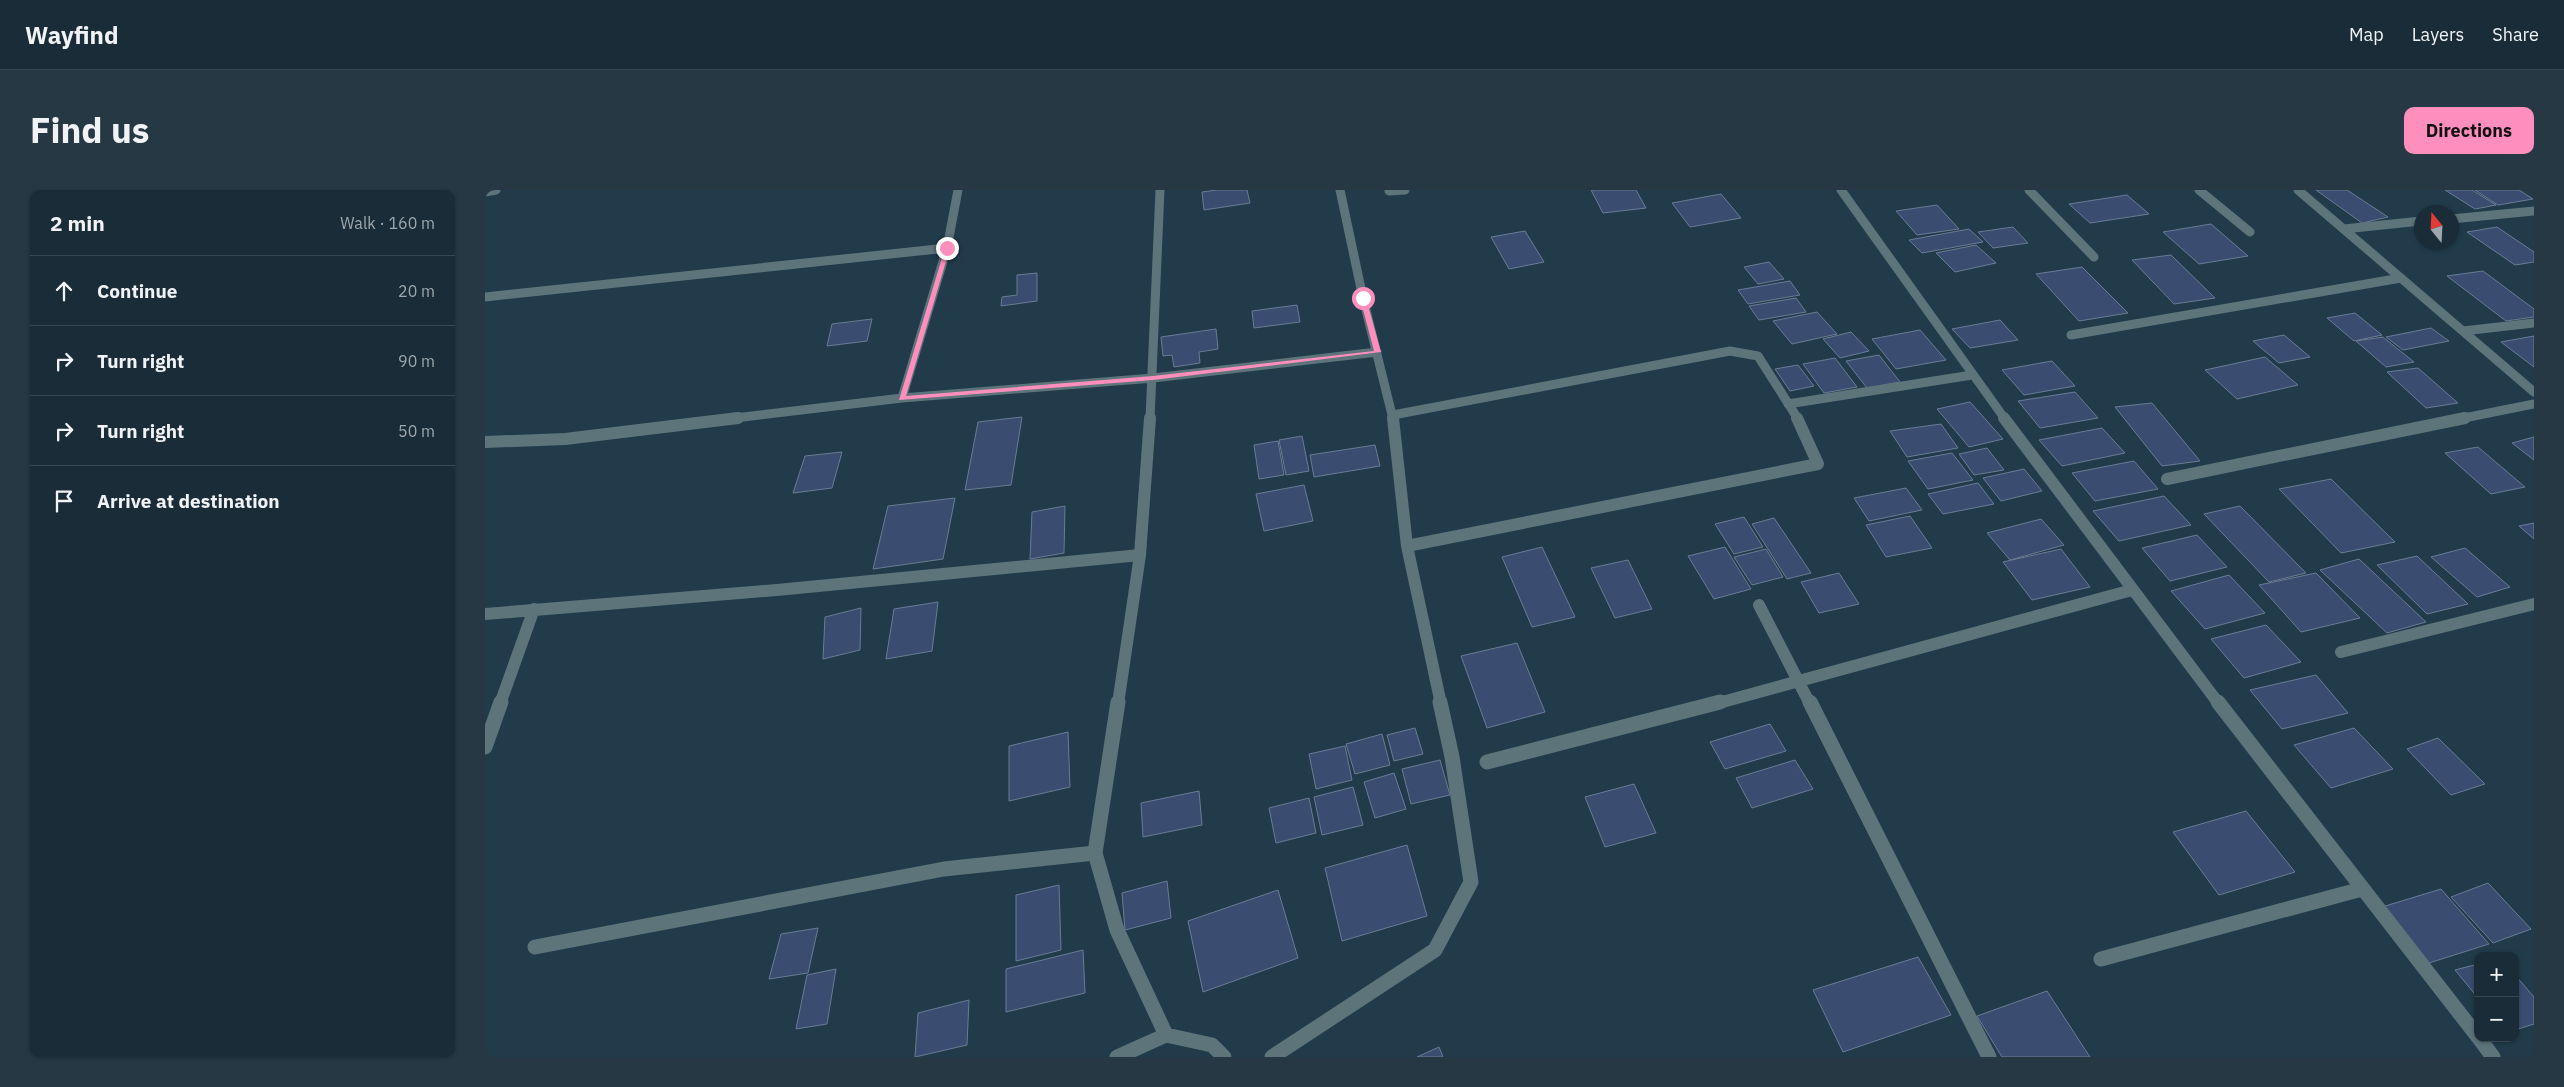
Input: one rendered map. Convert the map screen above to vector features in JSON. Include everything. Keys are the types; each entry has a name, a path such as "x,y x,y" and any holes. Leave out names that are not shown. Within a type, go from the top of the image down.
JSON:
{"street":[{"path":"485,192 496,190"},
{"path":"902,398 947,248 958,190"},
{"path":"1160,190 1153,378 1140,555 1095,853 1117,930 1166,1035"},
{"path":"1272,1057 1435,950 1471,882 1452,758 1407,546 1393,415 1340,190"},
{"path":"1389,191 1405,190"},
{"path":"1841,190 1972,375 2132,590 2474,1033"},
{"path":"2029,190 2094,257"},
{"path":"2199,190 2250,232"},
{"path":"2298,190 2534,392"},
{"path":"2459,218 2534,211"},
{"path":"2343,229 2414,223"},
{"path":"485,297 947,248"},
{"path":"2071,335 2401,278"},
{"path":"2463,331 2534,323"},
{"path":"1393,415 1730,350 1758,356 1802,426 1818,464 1407,546"},
{"path":"485,442 503,443 565,439 902,398 1153,378 1377,352"},
{"path":"1788,404 1972,375"},
{"path":"2167,479 2534,404"},
{"path":"485,614 787,589 1140,555"},
{"path":"1487,762 1800,682 1997,625 2132,590"},
{"path":"2341,652 2534,604"},
{"path":"1759,605 1800,682 1937,962 1989,1057"},
{"path":"485,747 534,610"},
{"path":"535,947 944,868 1095,853"},
{"path":"2101,959 2362,889"},
{"path":"1117,1057 1166,1035 1212,1045 1224,1057"},
{"path":"2481,1042 2493,1057"}],"building":[{"path":"1247,190 1250,203 1204,210 1202,192"},
{"path":"1591,190 1636,190 1646,208 1603,213"},
{"path":"2316,190 2347,190 2388,217 2362,223"},
{"path":"2445,190 2472,190 2496,205 2475,209"},
{"path":"2475,190 2519,190 2533,199 2498,205"},
{"path":"1721,194 1741,218 1690,227 1672,203"},
{"path":"2127,195 2149,214 2090,223 2069,204"},
{"path":"1937,205 1959,229 1917,235 1896,211"},
{"path":"2211,224 2248,256 2199,264 2163,232"},
{"path":"2013,227 2028,243 1993,248 1978,232"},
{"path":"2497,227 2534,252 2534,262 2515,265 2467,232"},
{"path":"1969,229 1983,242 1922,253 1909,240"},
{"path":"1525,231 1544,262 1509,269 1491,237"},
{"path":"1976,245 1996,263 1955,272 1936,253"},
{"path":"2171,255 2215,298 2174,304 2132,260"},
{"path":"1769,262 1784,279 1758,284 1744,267"},
{"path":"2082,267 2128,313 2079,321 2036,274"},
{"path":"2483,271 2534,309 2534,317 2506,321 2447,276"},
{"path":"1037,273 1037,301 1001,306 1002,297 1017,295 1017,275"},
{"path":"1790,281 1800,295 1748,304 1738,290"},
{"path":"1796,298 1806,312 1759,320 1749,306"},
{"path":"1297,305 1300,322 1254,328 1252,311"},
{"path":"1817,312 1837,334 1792,344 1773,321"},
{"path":"2355,313 2382,335 2354,341 2327,318"},
{"path":"872,319 867,341 827,346 832,324"},
{"path":"2000,320 2018,340 1970,348 1952,329"},
{"path":"2431,328 2449,341 2403,350 2386,337"},
{"path":"1216,329 1218,349 1199,352 1200,363 1174,367 1172,355 1163,356 1161,337"},
{"path":"1920,330 1946,360 1896,369 1872,339"},
{"path":"1851,332 1869,351 1840,358 1823,339"},
{"path":"2284,335 2310,357 2279,363 2253,341"},
{"path":"2534,336 2534,367 2501,342"},
{"path":"2383,337 2414,362 2386,367 2356,341"},
{"path":"1879,355 1900,382 1867,388 1846,361"},
{"path":"2265,357 2298,385 2237,399 2205,370"},
{"path":"1835,358 1857,387 1824,393 1803,364"},
{"path":"2052,361 2075,386 2024,395 2002,370"},
{"path":"1798,365 1814,386 1790,391 1775,369"},
{"path":"2418,368 2458,403 2426,408 2387,372"},
{"path":"2075,392 2098,418 2040,428 2018,401"},
{"path":"1970,402 2003,439 1969,447 1937,409"},
{"path":"2152,403 2200,461 2162,466 2115,407"},
{"path":"1022,417 1011,485 965,490 978,422"},
{"path":"1941,424 1958,448 1907,457 1890,431"},
{"path":"2102,428 2125,453 2062,466 2039,440"},
{"path":"1302,436 1309,471 1286,475 1279,440"},
{"path":"2534,437 2534,460 2512,443"},
{"path":"1278,441 1284,475 1259,479 1254,445"},
{"path":"1375,445 1380,466 1314,477 1310,455"},
{"path":"2478,447 2525,487 2491,494 2445,453"},
{"path":"1987,448 2004,470 1974,475 1959,454"},
{"path":"842,452 832,488 793,493 805,456"},
{"path":"1952,453 1973,480 1928,489 1908,461"},
{"path":"2134,461 2158,489 2095,501 2072,473"},
{"path":"2024,469 2042,491 2001,501 1983,478"},
{"path":"2331,479 2395,542 2341,553 2279,489"},
{"path":"1978,483 1994,504 1943,514 1928,494"},
{"path":"1304,485 1313,521 1264,531 1256,494"},
{"path":"1906,488 1922,510 1869,521 1854,498"},
{"path":"2164,496 2191,525 2119,541 2093,511"},
{"path":"955,498 943,559 873,569 888,506"},
{"path":"1065,506 1064,553 1030,559 1032,512"},
{"path":"2240,506 2306,573 2269,582 2204,514"},
{"path":"1910,516 1932,548 1886,557 1866,525"},
{"path":"1744,517 1763,547 1734,554 1715,524"},
{"path":"1774,518 1811,573 1787,579 1752,524"},
{"path":"2041,519 2064,545 2010,560 1987,533"},
{"path":"2534,523 2534,539 2519,526"},
{"path":"2197,535 2227,567 2170,581 2142,548"},
{"path":"1542,547 1575,617 1532,627 1502,557"},
{"path":"1725,547 1751,589 1714,599 1688,556"},
{"path":"2465,548 2510,587 2477,597 2431,557"},
{"path":"1766,549 1783,577 1752,585 1734,557"},
{"path":"2061,549 2090,587 2032,600 2003,562"},
{"path":"2417,556 2468,604 2427,614 2377,565"},
{"path":"2359,559 2426,622 2387,633 2320,570"},
{"path":"1628,560 1652,609 1615,618 1591,568"},
{"path":"1839,573 1859,604 1819,613 1801,582"},
{"path":"2316,573 2360,618 2301,632 2259,585"},
{"path":"2229,575 2265,613 2205,629 2171,591"},
{"path":"938,602 932,651 886,659 894,609"},
{"path":"861,608 860,650 823,659 825,617"},
{"path":"2266,625 2301,662 2244,678 2211,639"},
{"path":"1517,643 1545,712 1487,728 1461,656"},
{"path":"2316,675 2348,713 2282,729 2250,690"},
{"path":"1770,724 1786,751 1725,769 1710,742"},
{"path":"1415,728 1423,754 1394,761 1387,735"},
{"path":"2354,728 2393,769 2331,788 2294,745"},
{"path":"1068,732 1070,787 1009,801 1009,746"},
{"path":"1382,734 1390,765 1355,774 1346,744"},
{"path":"2438,738 2485,784 2451,795 2407,749"},
{"path":"1345,746 1352,780 1316,789 1309,754"},
{"path":"1440,760 1450,795 1411,804 1402,769"},
{"path":"1795,760 1813,789 1752,808 1736,778"},
{"path":"1394,773 1406,809 1375,818 1364,782"},
{"path":"1634,784 1656,833 1605,847 1585,797"},
{"path":"1353,787 1363,825 1322,835 1314,797"},
{"path":"1199,791 1202,825 1143,837 1141,803"},
{"path":"1309,798 1316,833 1276,843 1269,808"},
{"path":"2246,811 2295,872 2219,895 2173,832"},
{"path":"1407,845 1427,916 1342,941 1325,868"},
{"path":"1167,881 1171,918 1125,930 1122,893"},
{"path":"2488,883 2531,929 2493,943 2451,897"},
{"path":"1059,885 1061,950 1016,961 1016,895"},
{"path":"2441,889 2489,944 2429,963 2382,907"},
{"path":"1278,890 1298,958 1203,992 1188,921"},
{"path":"818,928 808,973 769,979 781,934"},
{"path":"1083,950 1085,993 1006,1012 1006,969"},
{"path":"1918,957 1951,1015 1843,1052 1813,990"},
{"path":"2474,965 2474,993 2455,970"},
{"path":"836,969 827,1024 796,1029 807,975"},
{"path":"2519,980 2534,997 2534,1024 2519,1029"},
{"path":"2047,991 2090,1057 2002,1057 1977,1016"},
{"path":"969,1000 967,1045 915,1057 918,1013"},
{"path":"1439,1047 1443,1057 1417,1057"}],"route":[{"path":"947,248 902,398 1153,378 1377,352 1363,298"}]}
